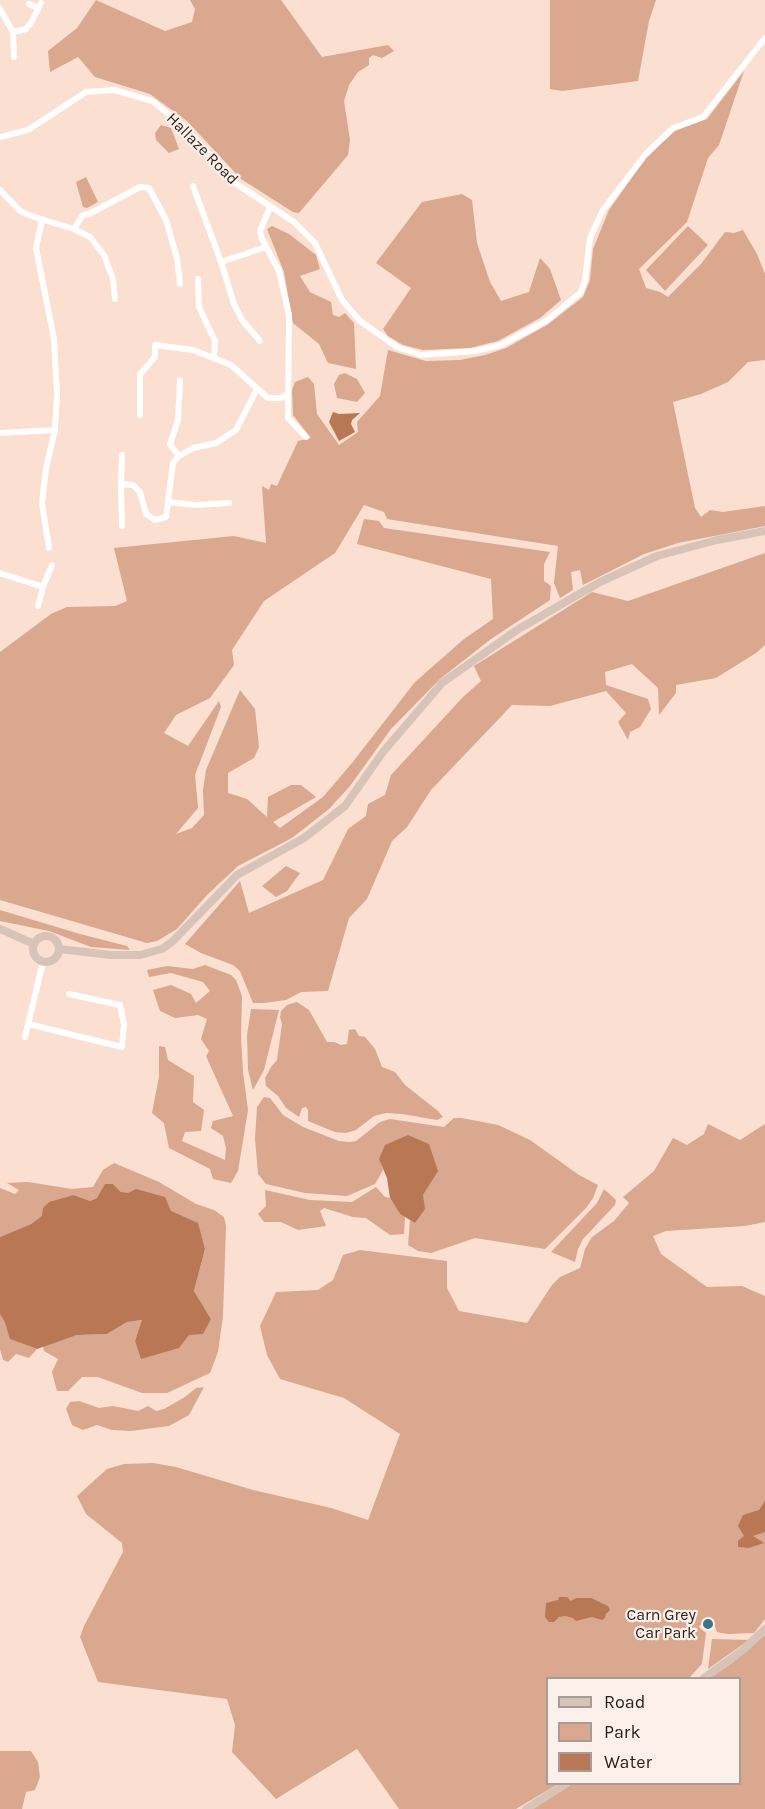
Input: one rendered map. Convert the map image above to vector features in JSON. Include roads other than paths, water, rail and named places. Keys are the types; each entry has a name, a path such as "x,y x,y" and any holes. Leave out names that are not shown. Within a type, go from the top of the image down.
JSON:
{"street":[{"path":"13,32 26,29 31,23 39,5 29,4"},
{"path":"0,9 13,32 14,57"},
{"path":"0,23 7,20"},
{"name":"Hallaze Road","path":"0,136 28,130 86,92 114,90 152,101 186,128 232,181 294,222 315,243 342,300 360,321 397,347 421,355 476,351 501,345 546,321 580,293 585,281 590,238 603,210 645,155 673,128 703,117 765,38"},
{"path":"193,186 234,304 242,320 260,341"},
{"path":"74,229 83,215 140,187 149,188 166,220 177,258 180,284"},
{"path":"0,190 20,211 74,229 90,237 104,255 113,279 115,299"},
{"path":"270,207 260,231 261,239 279,271 289,315 288,418 306,437"},
{"path":"42,220 36,248 54,339 57,394 55,430 46,468 42,503 49,548"},
{"path":"221,262 266,248"},
{"path":"198,279 199,307 215,341 214,358"},
{"path":"140,416 140,374 155,357 155,345 193,351 231,365 268,398 281,398 288,394"},
{"path":"179,456 170,444 178,420 180,380"},
{"path":"121,484 133,485 140,492 146,514 155,520 166,517 173,463 179,456 193,448 216,443 237,430 257,389"},
{"path":"0,433 55,430"},
{"path":"122,455 122,526"},
{"path":"168,502 196,505 229,504"},
{"path":"58,950 140,955 162,949 172,942 237,875 304,838 345,806 383,752 442,682 517,630 600,582 657,555 765,531"},
{"path":"38,606 52,565"},
{"path":"0,573 43,587"},
{"path":"0,929 34,944"},
{"path":"50,937 56,942 58,950 54,959 43,962 34,955 34,944 39,938 50,937"},
{"path":"25,1037 43,962"},
{"path":"28,1024 122,1047 124,1024 120,1005 69,994"},
{"path":"705,1677 743,1650 765,1629"},
{"path":"526,1809 563,1785"}],"water":[{"path":"333,412 360,413 352,420 351,424 355,432 339,441 329,422"},
{"path":"408,1135 429,1144 438,1171 423,1195 425,1209 415,1223 400,1214 390,1198 387,1178 379,1159 385,1145"},
{"path":"105,1184 113,1184 121,1192 128,1193 136,1189 165,1197 171,1211 198,1223 205,1249 194,1291 211,1319 203,1334 189,1335 179,1348 141,1359 135,1341 142,1320 127,1322 107,1334 77,1335 37,1349 10,1339 0,1314 0,1237 31,1224 42,1216 43,1208 49,1202 74,1195 90,1201 97,1198"},
{"path":"765,1501 765,1532 753,1536 764,1543 749,1548 738,1547 738,1541 744,1536 738,1526 743,1515 759,1510"},
{"path":"559,1597 567,1597 571,1601 576,1598 591,1598 608,1606 610,1610 602,1620 592,1617 576,1621 565,1616 549,1622 545,1617 546,1603 558,1600"}],"place":[{"name":"Carn Grey Car Park","path":"708,1624"}]}
